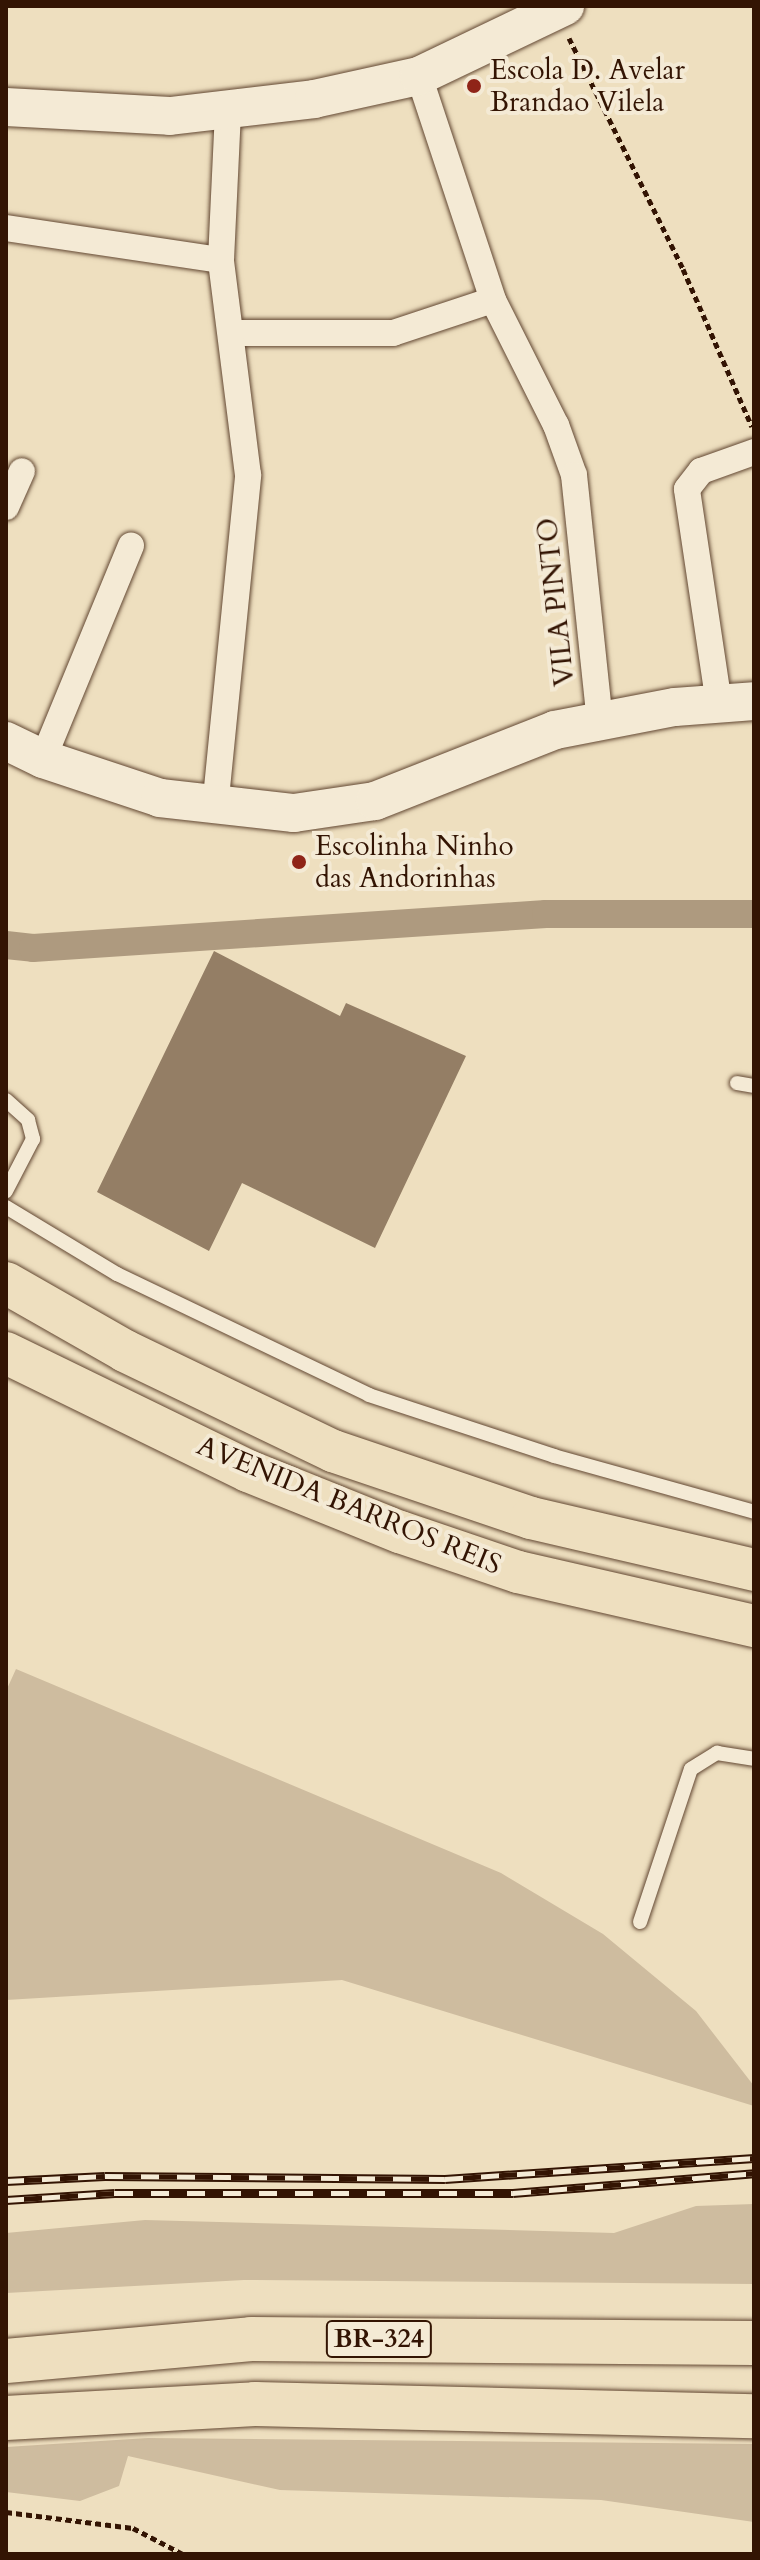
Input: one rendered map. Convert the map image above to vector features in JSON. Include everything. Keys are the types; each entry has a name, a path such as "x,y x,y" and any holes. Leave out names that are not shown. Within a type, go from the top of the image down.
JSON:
{"highway":[{"name":"BR-324","path":"6,2361 251,2339 754,2343"},
{"path":"6,2418 255,2404 754,2416"}],"main road":[{"name":"AVENIDA BARROS REIS","path":"6,1283 125,1351 333,1451 531,1518 754,1570"},
{"name":"AVENIDA BARROS REIS","path":"6,1353 248,1471 400,1532 518,1572 754,1626"}],"street":[{"path":"6,107 170,116 329,97 419,76 560,9"},
{"name":"VILA PINTO","path":"419,76 493,300 556,425 574,475 600,722"},
{"path":"215,808 248,475 221,260 228,110"},
{"path":"6,228 221,260"},
{"path":"231,333 393,333 493,300"},
{"path":"6,741 43,759 160,798 215,808 294,813 375,801 519,742 600,722 736,702 687,489 694,475 754,452"},
{"path":"6,507 22,471"},
{"path":"43,759 131,545"}],"lane":[{"path":"737,1083 754,1086"},
{"path":"6,1100 28,1120 33,1139 6,1191"},
{"path":"6,1207 117,1274 369,1395 554,1456 754,1512"},
{"path":"640,1922 691,1769 717,1753 754,1759"}],"path":[{"path":"560,9 683,269 754,432"},
{"path":"6,2512 133,2528 183,2554"}],"shaded area":[{"path":"16,1669 501,1873 603,1934 696,2011 754,2086 754,2106 342,1980 6,2000 6,1691"},
{"path":"754,2204 754,2284 244,2280 6,2293 6,2233 145,2220 614,2233 696,2206"},
{"path":"148,2438 754,2444 754,2522 601,2500 280,2490 128,2456 119,2486 80,2501 6,2492 6,2447"}],"building":[{"path":"214,951 340,1016 346,1003 466,1056 375,1248 242,1183 209,1251 97,1192"}],"waterway":[{"path":"6,945 33,948 546,914 754,914"}],"railway":[{"path":"6,2181 105,2176 445,2179 754,2158"},
{"path":"6,2200 115,2193 513,2193 754,2173"}],"place":[{"name":"Escola D. Avelar Brandao Vilela","path":"474,86"},
{"name":"Escolinha Ninho das Andorinhas","path":"299,862"}]}
